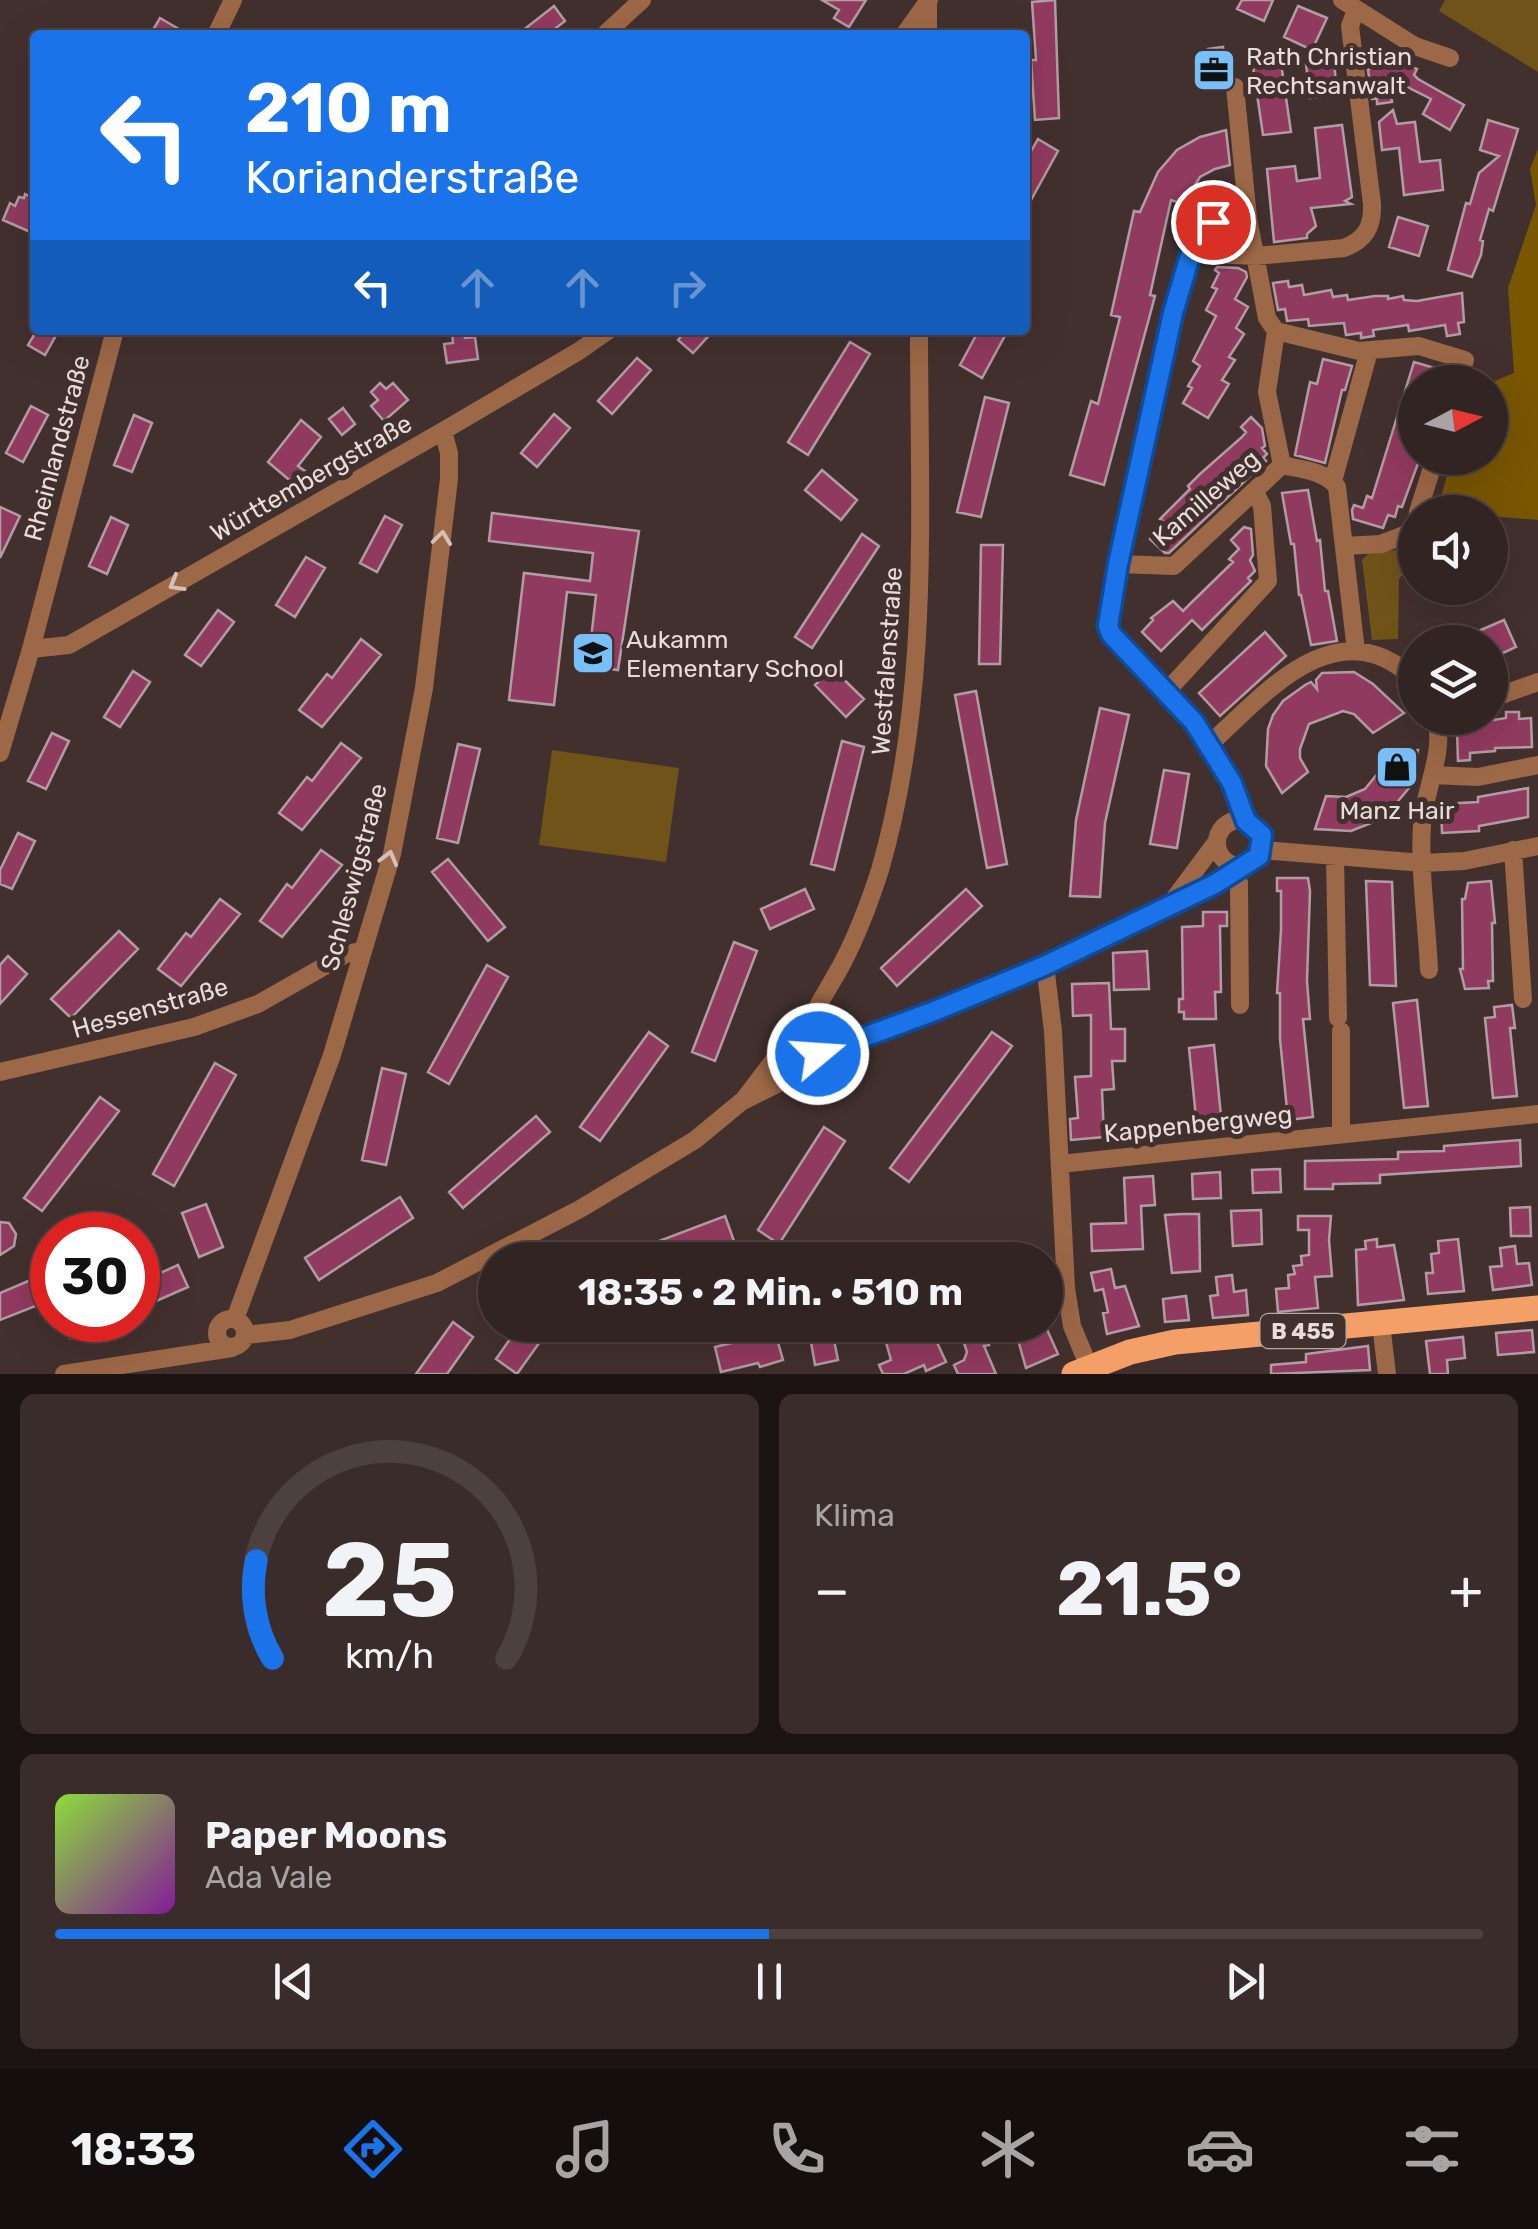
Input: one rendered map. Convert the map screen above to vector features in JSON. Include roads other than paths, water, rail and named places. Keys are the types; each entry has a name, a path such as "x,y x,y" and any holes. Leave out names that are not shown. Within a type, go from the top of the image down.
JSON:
{"main road":[{"name":"B 455","path":"1081,1371 1130,1352 1174,1342 1538,1308"}],"street":[{"path":"218,30 232,0"},
{"path":"609,30 642,0"},
{"path":"908,30 929,1"},
{"path":"928,30 929,1"},
{"path":"1349,5 1415,46 1450,58"},
{"path":"1189,253 1256,256 1344,248 1356,243 1372,220 1349,5"},
{"path":"1235,87 1248,218 1267,318 1276,331 1267,392 1282,464"},
{"path":"64,1374 183,1357 238,1334 290,1330 437,1283 580,1209 696,1140 742,1102 810,1070 818,1054 1044,966 1254,862 1262,850 1258,829 1246,821 1232,783 1194,722 1111,634 1108,626 1118,564 1189,253 1202,228 1227,219 1248,218"},
{"path":"1276,331 1369,351 1419,346 1465,360 1463,365"},
{"name":"Rheinlandstraße","path":"0,753 32,650 114,335"},
{"name":"Württembergstraße","path":"32,650 69,645 579,352 602,335"},
{"name":"Westfalenstraße","path":"804,1036 843,961 878,874 908,749 918,605 919,335"},
{"path":"1356,650 1337,488 1333,481 1369,351"},
{"name":"Schleswigstraße","path":"238,1334 332,1055 392,854 424,688 448,480 449,454 443,431"},
{"name":"Kamilleweg","path":"1118,564 1174,566 1282,464 1333,481"},
{"path":"1167,691 1268,582 1262,506 1255,492"},
{"path":"1344,546 1381,544 1398,537"},
{"path":"1208,746 1304,662 1356,650 1398,667"},
{"path":"1508,693 1538,682"},
{"path":"1429,970 1424,811 1440,735"},
{"path":"1433,775 1478,778 1538,765"},
{"path":"1170,904 1226,824 1246,821"},
{"path":"1217,842 1226,862 1237,869"},
{"path":"1262,850 1423,863 1464,861 1538,846"},
{"path":"1513,850 1523,998"},
{"path":"1335,857 1340,1134"},
{"path":"1237,869 1240,1006"},
{"name":"Hessenstraße","path":"0,1072 194,1027 258,1004 346,954 361,951"},
{"path":"1044,966 1053,1031 1066,1288 1081,1371"},
{"path":"742,1102 786,1040 804,1036 814,1043 818,1054"},
{"path":"780,1052 782,1064 797,1074"},
{"name":"Kappenbergweg","path":"1060,1164 1538,1114"},
{"path":"183,1357 217,1331 222,1322 238,1334"},
{"path":"1381,1324 1387,1374"}],"place":[{"name":"Rath Christian Rechtsanwalt","path":"1214,70"},
{"name":"Aukamm Elementary School","path":"593,653"},
{"name":"Manz Hair","path":"1397,767"}]}
